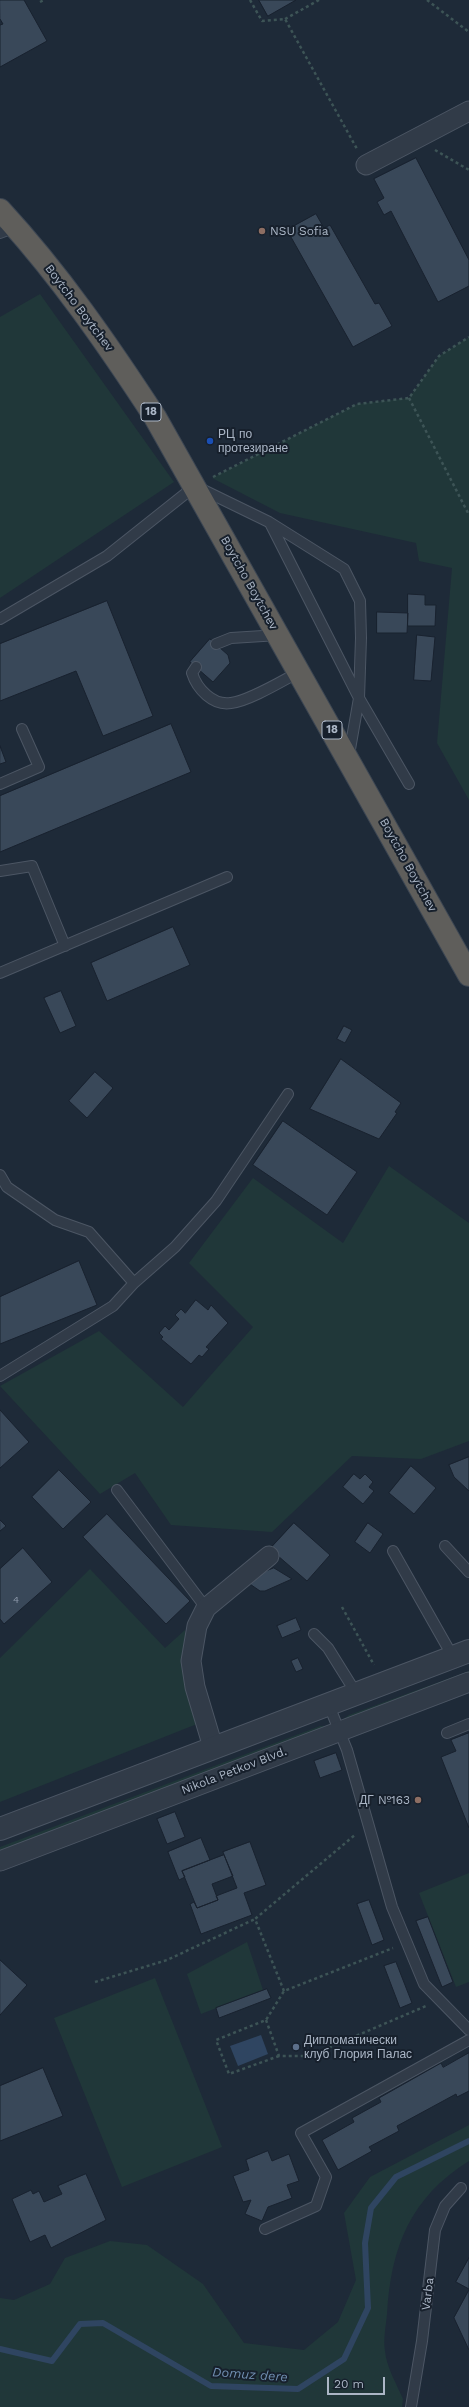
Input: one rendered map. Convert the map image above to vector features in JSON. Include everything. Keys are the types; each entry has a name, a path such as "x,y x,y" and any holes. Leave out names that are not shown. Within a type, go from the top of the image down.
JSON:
{"highway":[{"name":"Boytcho Boytchev","path":"0,210 8,230 104,340 155,417 469,975"}],"street":[{"path":"366,165 469,111"},
{"path":"213,1747 195,1687 191,1661 197,1626 206,1608 269,1556"},
{"path":"0,1829 328,1703 461,1654"},
{"name":"Nikola Petkov Blvd.","path":"0,1861 469,1682"}],"lane":[{"path":"0,619 107,556 195,486 270,522 344,569 360,601 359,698 348,759"},
{"path":"270,522 359,698 409,784"},
{"path":"216,644 231,638 278,635"},
{"path":"196,667 192,673 195,682 210,699 230,704 299,672"},
{"path":"0,784 39,767 22,729"},
{"path":"0,871 32,866 65,946"},
{"path":"0,973 227,877"},
{"path":"0,1376 113,1306 134,1283 175,1247 216,1202 288,1094"},
{"path":"0,1175 7,1187 55,1220 89,1232 134,1283"},
{"path":"116,1490 206,1608"},
{"path":"445,1546 469,1572"},
{"path":"393,1551 461,1654"},
{"path":"314,1634 328,1648 356,1693"},
{"path":"328,1703 339,1731 369,1824 392,1907 424,1984 469,2030"},
{"path":"447,1733 469,1724"},
{"path":"265,2229 316,2206 326,2177 301,2134 469,2040"},
{"name":"Varba","path":"411,2407 422,2341 435,2230 446,2206 462,2188"}],"path":[{"path":"40,2 44,0"},
{"path":"250,0 262,21 286,19 319,0"},
{"path":"428,0 469,32"},
{"path":"286,19 366,165"},
{"path":"415,139 469,170"},
{"path":"195,486 357,404 409,398 438,356 469,337"},
{"path":"409,398 469,515"},
{"path":"342,1607 383,1683"},
{"path":"95,1982 167,1960 255,1919 369,1824"},
{"path":"255,1919 284,1991"},
{"path":"407,1943 284,1991 266,2020 216,2040 229,2074 280,2056 309,2056 439,2000"},
{"path":"266,2020 280,2056"}],"green space":[{"path":"40,294 174,482 0,598 0,317"},
{"path":"469,337 469,800 437,743 452,568 419,561 416,543 280,513 212,478 357,404 409,398 439,356"},
{"path":"389,1166 469,1223 469,1441 421,1459 352,1456 272,1532 171,1525 135,1473 100,1494 0,1386 99,1331 183,1407 253,1327 189,1263 253,1178 343,1243"},
{"path":"90,1569 165,1648 185,1630 185,1672 197,1724 0,1802 0,1658"},
{"path":"469,1671 469,1681 342,1723 342,1720 349,1715"},
{"path":"320,1726 326,1726 327,1731 0,1856 0,1847"},
{"path":"469,1873 469,1982 456,1987 419,1893"},
{"path":"247,1942 263,1990 201,2014 187,1974"},
{"path":"155,1978 222,2147 122,2187 54,2018"},
{"path":"469,2125 469,2161 449,2175 432,2191 418,2208 407,2226 393,2267 389,2290 384,2346 390,2369 403,2399 402,2407 0,2407 0,2298 14,2300 50,2284 65,2258 110,2241 147,2245 203,2284 244,2343 304,2350 338,2322 356,2280 344,2213 370,2177"}],"water":[{"path":"261,2035 268,2054 238,2066 230,2046"}],"building":[{"path":"0,0 24,0 47,41 0,67 0,25 3,24 0,19"},
{"path":"259,0 296,0 268,16"},
{"path":"416,158 469,260 469,286 438,302 391,211 384,215 377,202 384,198 374,179"},
{"path":"316,214 324,228 330,225 375,304 379,303 392,326 353,347 287,230"},
{"path":"408,594 425,595 425,605 436,605 435,626 408,626"},
{"path":"107,601 153,716 103,736 76,671 0,701 0,644"},
{"path":"377,612 408,613 407,633 377,633"},
{"path":"417,635 435,637 431,681 414,680"},
{"path":"210,639 228,655 230,663 213,682 190,662"},
{"path":"171,724 191,772 0,852 0,796"},
{"path":"0,746 6,762 0,764"},
{"path":"173,927 190,965 107,1001 91,963"},
{"path":"61,991 76,1026 60,1033 44,998"},
{"path":"344,1026 352,1030 345,1043 337,1039"},
{"path":"341,1059 401,1103 395,1112 397,1113 379,1139 310,1109"},
{"path":"95,1072 113,1088 87,1118 69,1101"},
{"path":"283,1121 357,1172 327,1215 253,1165"},
{"path":"79,1261 97,1305 0,1344 0,1297"},
{"path":"196,1300 208,1310 211,1305 228,1323 206,1347 209,1349 202,1357 199,1355 191,1364 161,1339 163,1337 159,1333 165,1326 169,1330 179,1319 175,1315 181,1309 185,1313"},
{"path":"0,1410 29,1442 0,1468"},
{"path":"469,1457 469,1491 454,1477 449,1465"},
{"path":"411,1466 436,1488 414,1514 389,1493"},
{"path":"59,1470 91,1502 63,1529 32,1497"},
{"path":"354,1474 360,1479 365,1474 373,1482 369,1487 374,1491 363,1504 343,1487"},
{"path":"107,1514 190,1601 166,1624 83,1537"},
{"path":"0,1520 6,1526 0,1531"},
{"path":"294,1523 330,1555 307,1581 270,1549"},
{"path":"368,1523 383,1534 370,1553 355,1542"},
{"path":"23,1548 52,1582 4,1624 0,1619 0,1569"},
{"path":"274,1568 292,1579 265,1591 260,1591 244,1580"},
{"path":"296,1618 301,1630 282,1638 277,1626"},
{"path":"298,1658 303,1669 296,1672 291,1661"},
{"path":"469,1733 469,1828 441,1757 456,1751 451,1740"},
{"path":"336,1753 342,1770 320,1778 314,1761"},
{"path":"175,1812 185,1837 167,1844 157,1819"},
{"path":"201,1838 210,1860 182,1871 185,1877 179,1880 168,1852"},
{"path":"250,1842 266,1885 244,1893 252,1915 201,1934 190,1904 194,1902 197,1908 218,1900 216,1896 237,1888 223,1852"},
{"path":"224,1855 233,1876 212,1884 218,1900 197,1908 182,1871"},
{"path":"369,1900 384,1940 372,1945 357,1904"},
{"path":"428,1917 453,1982 442,1987 416,1921"},
{"path":"0,1960 27,1985 0,2015"},
{"path":"396,1962 412,2003 400,2008 384,1966"},
{"path":"267,1989 271,1998 219,2018 216,2008"},
{"path":"469,2053 469,2091 457,2097 456,2094 397,2126 399,2131 369,2147 372,2151 338,2170 322,2140 354,2122 352,2118 381,2102 379,2098 441,2063 443,2067"},
{"path":"43,2068 63,2116 0,2141 0,2086"},
{"path":"268,2151 272,2161 289,2154 299,2181 287,2185 292,2198 268,2207 262,2221 245,2214 251,2200 243,2202 233,2176 249,2170 246,2160"},
{"path":"86,2174 106,2220 51,2248 45,2235 30,2242 12,2199 31,2190 33,2194 39,2191 44,2202 62,2194 58,2186"},
{"path":"469,2258 469,2289 456,2282"},
{"path":"469,2290 469,2350 454,2318"}],"waterway":[{"name":"Domuz dere","path":"0,2349 52,2361 80,2324 103,2323 211,2386 298,2389 344,2359 368,2308 365,2243 371,2208 396,2177 469,2141"}],"place":[{"name":"NSU Sofia","path":"262,231"},
{"name":"РЦ по протезиране","path":"210,441"},
{"name":"ДГ №163","path":"418,1800"},
{"name":"Дипломатически клуб Глория Палас","path":"296,2047"}]}
